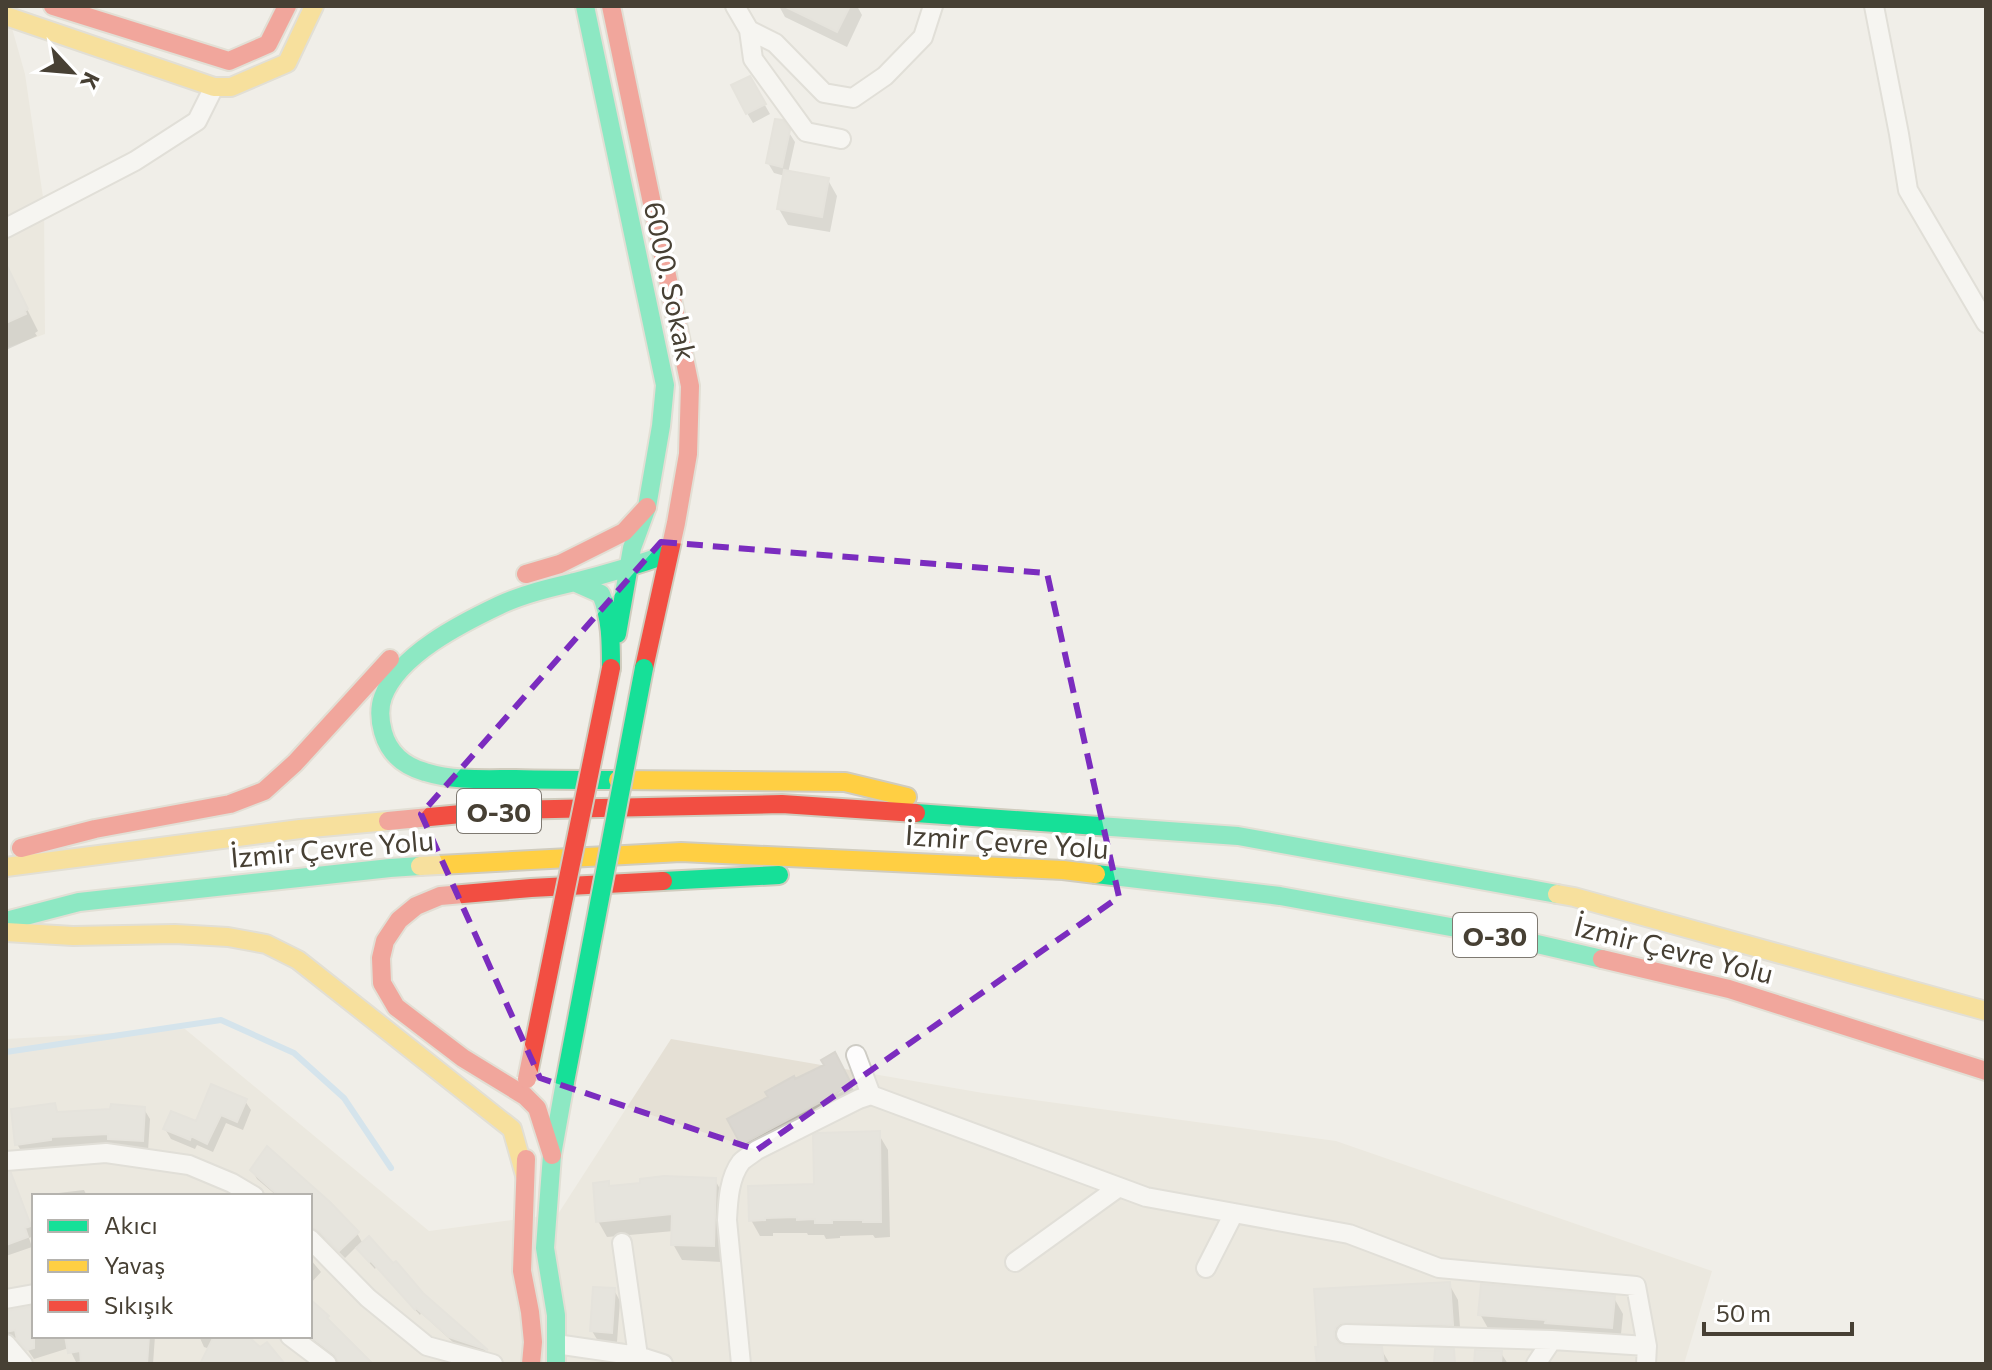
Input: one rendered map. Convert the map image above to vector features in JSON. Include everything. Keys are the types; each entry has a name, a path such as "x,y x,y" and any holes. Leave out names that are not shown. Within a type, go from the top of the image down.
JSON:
{"main road":[{"path":"53,6 229,61 268,44 287,6"},
{"path":"6,16 214,87 231,87 287,63 314,6"},
{"name":"6000. Sokak","path":"585,6 665,385 647,507 632,548 611,668"},
{"name":"6000. Sokak","path":"556,1364 556,1315 545,1248 552,1155 644,668 688,454 690,386 611,6"},
{"path":"560,564 624,532 647,507"},
{"path":"508,579 632,548 668,554"},
{"path":"668,554 628,568 518,597 450,630 397,675 383,696 380,719 383,738 396,757 423,773 461,779 845,782 996,819"},
{"path":"531,1364 532,1327 522,1271 529,1100 611,668 609,609 601,594 574,582"},
{"path":"6,852 95,829 230,804 264,791 295,763 373,676 432,621"},
{"name":"İzmir Çevre Yolu","path":"6,867 300,829 503,810 782,804 1238,836 1574,897 1986,1011"},
{"name":"İzmir Çevre Yolu","path":"6,921 79,902 406,867 681,852 1063,870 1280,896 1511,938 1729,989 1986,1071"},
{"path":"552,1155 529,1100 463,1058 396,1007 382,983 381,958 385,941 399,920 416,906 440,896 531,888 990,865"},
{"path":"6,932 73,936 175,934 228,937 266,944 298,960 512,1129 525,1175"},
{"path":"493,1113 513,1117 529,1100 565,1082"}],"street":[{"path":"735,6 749,30 753,59 806,132 841,139"},
{"path":"749,30 775,43 824,93 853,98 885,76 923,37 933,6"},
{"path":"1874,6 1908,190 1986,323"},
{"path":"6,228 135,161 197,121 214,87"},
{"path":"856,1055 871,1095"},
{"path":"741,1364 727,1220 728,1197 736,1172 742,1161 757,1150 871,1095 1146,1197 1349,1234 1439,1268 1636,1286 1646,1355 1552,1340 1346,1334"},
{"path":"6,1161 106,1153 189,1165 251,1194"},
{"path":"1015,1262 1119,1187"},
{"path":"1206,1268 1234,1213"},
{"path":"312,1241 368,1298 427,1346 493,1364"},
{"path":"622,1243 638,1356"},
{"path":"6,1299 32,1294"},
{"path":"293,1338 327,1364"},
{"path":"1536,1364 1552,1340"},
{"path":"6,1344 23,1364"},
{"path":"556,1344 638,1356 663,1364"}],"highlighted area":[{"path":"661,542 1047,573 1119,897 757,1150 540,1078 421,814"}],"shaded area":[{"path":"6,7 25,74 44,204 45,334 6,348"},
{"path":"185,1029 429,1231 558,1214 671,1039 983,1093 1336,1141 1712,1271 1684,1364 6,1364 6,1039"}],"building":[{"path":"784,6 850,6 837,32"},
{"path":"750,76 766,104 746,114 731,85"},
{"path":"775,119 783,120 790,130 782,167 766,163"},
{"path":"784,170 829,178 822,217 777,209"},
{"path":"6,264 28,309 26,314 6,323"},
{"path":"835,1052 852,1085 741,1145 727,1119 768,1097 765,1092 794,1076 795,1079 824,1065 821,1060"},
{"path":"211,1084 247,1099 237,1122 221,1115 207,1144 191,1136 190,1140 163,1129 171,1111 196,1121"},
{"path":"55,1103 57,1112 110,1109 111,1104 145,1107 143,1141 108,1139 108,1134 51,1137 51,1140 15,1145 11,1109"},
{"path":"880,1131 881,1222 832,1220 832,1223 815,1223 815,1219 797,1220 797,1217 749,1221 748,1186 814,1184 813,1135"},
{"path":"267,1146 359,1232 339,1251 312,1228 312,1194 277,1194 250,1170"},
{"path":"6,1173 11,1173 31,1226 25,1228 28,1237 6,1245"},
{"path":"664,1176 716,1178 714,1246 671,1245 672,1214 596,1222 593,1183 609,1181 609,1186 640,1183 640,1179"},
{"path":"369,1236 393,1263 396,1261 423,1293 488,1350 449,1337 415,1310 356,1248"},
{"path":"1450,1282 1453,1325 1341,1323 1334,1333 1339,1344 1382,1347 1384,1364 1317,1364 1314,1289"},
{"path":"1481,1284 1615,1296 1612,1328 1478,1315"},
{"path":"593,1287 615,1288 612,1333 590,1331"},
{"path":"312,1301 373,1364 339,1364 335,1355 312,1338"},
{"path":"32,1306 34,1348 27,1350 17,1339 15,1330 6,1332 6,1311"},
{"path":"65,1338 149,1338 147,1364 81,1364 80,1351 68,1353"},
{"path":"213,1338 250,1338 260,1347 267,1342 285,1364 200,1364"},
{"path":"1435,1349 1454,1349 1455,1364 1434,1364"},
{"path":"1475,1350 1502,1351 1501,1364 1474,1364"}],"waterway":[{"path":"6,1052 221,1020 294,1053 344,1098 391,1168"}],"traffic: fast":[{"path":"585,6 665,385 647,507 632,548 617,634"},
{"path":"618,780 470,779 425,772 404,763 393,753 386,740 380,710 383,697 402,667 433,642 468,621 527,594 610,573 668,554"},
{"path":"574,582 601,594 609,621 611,668"},
{"path":"565,1082 644,668"},
{"path":"916,813 1238,836 1557,894"},
{"path":"6,921 79,902 420,866"},
{"path":"1096,874 1280,896 1511,938 1602,959"},
{"path":"663,881 779,875"},
{"path":"556,1364 556,1315 545,1248 552,1155 565,1082"}],"traffic: slow":[{"path":"6,16 214,87 231,87 287,63 314,6"},
{"path":"618,780 845,782 907,797"},
{"path":"6,867 300,829 388,821"},
{"path":"420,866 681,852 1096,874"},
{"path":"1557,894 1986,1011"},
{"path":"6,932 73,936 175,934 228,937 266,944 298,960 512,1129 525,1175"}],"traffic: jam":[{"path":"53,6 229,61 268,44 287,6"},
{"path":"611,6 690,386 688,454 644,668"},
{"path":"526,574 560,564 624,532 647,507"},
{"path":"21,848 95,829 230,804 264,791 295,763 390,659"},
{"path":"527,1079 611,668"},
{"path":"388,821 503,810 782,804 916,813"},
{"path":"552,1155 537,1108 525,1096 463,1058 396,1007 382,983 381,958 385,941 399,920 416,906 440,896 663,881"},
{"path":"1602,959 1729,989 1986,1071"},
{"path":"526,1159 522,1271 533,1342 531,1364"}]}
